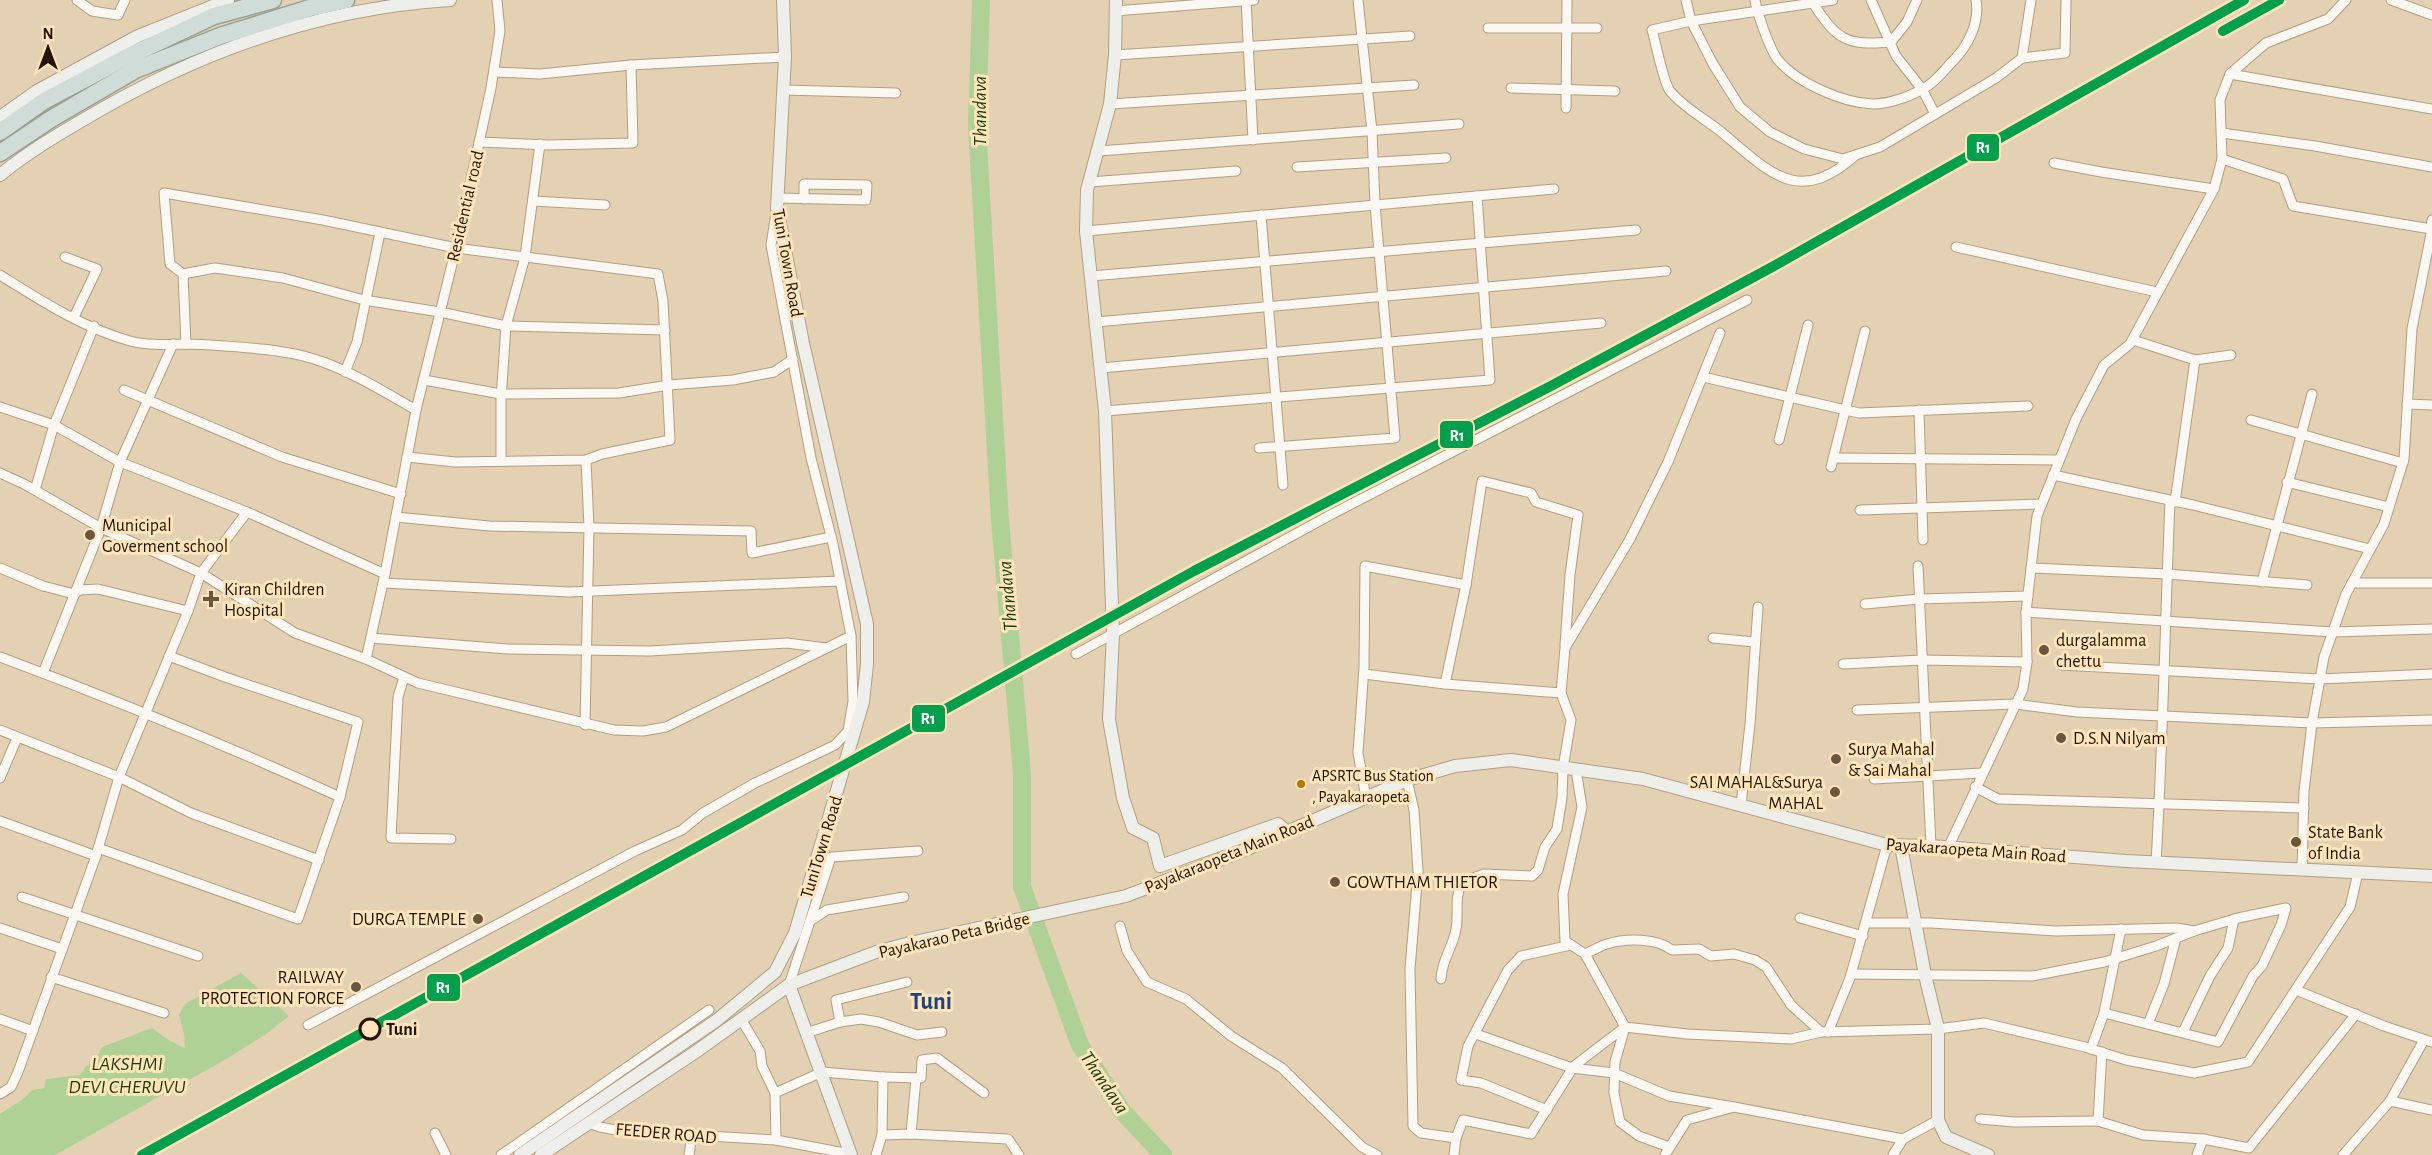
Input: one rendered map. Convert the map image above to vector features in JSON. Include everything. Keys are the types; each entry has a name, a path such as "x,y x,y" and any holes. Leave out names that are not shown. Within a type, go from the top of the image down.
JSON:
{"highway":[{"path":"0,132 44,101 125,58 214,16 273,0"},
{"path":"0,153 51,119 135,70 220,36 310,8 346,0"}],"street":[{"path":"77,0 92,11 118,15 125,0"},
{"path":"0,117 37,91 138,36 228,0"},
{"path":"0,175 26,154 138,87 217,52 318,19 407,1 450,0"},
{"name":"Residential road","path":"366,659 416,410 456,248 494,72 500,31 497,0"},
{"name":"Tuni Town Road","path":"783,0 785,57 777,203 803,343 843,521"},
{"path":"1246,0 1253,140"},
{"path":"1254,0 1116,6 1115,56 1110,104 1090,182 1086,231 1104,411 1113,634 1108,719 1123,798 1133,828 1153,838 1160,866 1278,824 1287,832"},
{"path":"1258,448 1395,438 1375,205 1372,131 1358,0"},
{"path":"1566,108 1567,0"},
{"path":"1686,0 1691,21 1713,64 1740,107 1770,132 1804,149 1843,159 1880,147 1996,78 2022,58 2065,53 2066,0"},
{"path":"1755,0 1756,11 1778,59 1804,80 1843,99 1874,104 1900,99 1922,89 1959,56 1974,32 1976,0"},
{"path":"1833,0 1691,21 1652,30 1669,90 1747,155 1778,176 1791,182 1815,181 1840,169 1856,155"},
{"path":"1872,0 1896,56 1922,89 1935,114"},
{"path":"1813,3 1829,28 1845,39 1865,44 1891,42 1907,22 1917,0"},
{"path":"2022,58 2031,0"},
{"path":"1948,848 1975,786 2023,689 2027,662 2026,612 2037,516 2041,504 2076,419 2104,365 2133,339 2214,189 2222,159 2220,100 2230,74 2266,43 2328,19 2346,0"},
{"path":"2391,0 2432,15"},
{"path":"1488,28 1597,28"},
{"path":"1115,56 1410,36"},
{"path":"494,72 540,74 631,65 785,57"},
{"path":"479,142 633,143 631,65"},
{"path":"2230,74 2432,109"},
{"path":"1110,104 1414,85"},
{"path":"1511,88 1615,91"},
{"path":"783,90 896,93"},
{"path":"1099,151 1459,124"},
{"path":"2222,133 2315,146 2432,167"},
{"path":"501,461 501,394 506,326 525,257 540,144"},
{"path":"1297,167 1446,158"},
{"path":"2222,159 2283,179 2293,206 2432,226 2412,329 2403,464 2384,524 2352,583 2324,657 2312,723 2304,808 2302,870"},
{"path":"2054,163 2214,189"},
{"path":"1090,182 1236,171"},
{"path":"308,1025 635,851 682,830 704,813 754,783 835,745 848,731 853,701 851,636 831,537 811,458 771,245 777,203 804,199 866,200 867,185 804,184 804,199"},
{"path":"1086,231 1554,189"},
{"path":"407,457 454,462 586,460 602,454 670,440 669,385 663,301 658,274 456,248 246,205 164,193 170,264 183,274 215,268 284,278 364,300 440,312 506,326 665,330"},
{"path":"1104,411 1490,380 1477,196"},
{"path":"533,201 605,205"},
{"path":"1261,215 1283,485"},
{"path":"1091,276 1636,230"},
{"path":"345,372 357,342 364,300 380,233"},
{"path":"1956,248 2157,292"},
{"path":"65,257 97,269 74,317"},
{"path":"1096,322 1666,271"},
{"path":"183,274 186,344"},
{"path":"0,275 74,317 128,340 146,344 207,344 287,354 322,361 416,410"},
{"path":"1076,654 1344,507 1747,300"},
{"path":"1101,368 1601,322"},
{"path":"1779,440 1808,325"},
{"path":"35,490 54,425 94,326"},
{"path":"1864,331 1832,463 1921,460 2059,460"},
{"path":"1565,648 1630,539 1668,462 1720,333"},
{"path":"2133,339 2195,360 2231,355"},
{"path":"43,673 100,528 120,462 173,344"},
{"path":"424,380 501,394 619,393 669,385 733,380 774,372 793,360"},
{"path":"2156,863 2164,716 2164,621 2167,574 2173,501 2195,360"},
{"path":"1703,377 1859,412 2028,406"},
{"path":"124,390 282,458 400,494"},
{"path":"2262,582 2312,394"},
{"path":"2408,404 2432,405"},
{"path":"0,407 54,425 120,462 247,512 384,578 587,591 840,581"},
{"path":"1919,410 1923,540"},
{"path":"2251,420 2403,464"},
{"path":"585,725 589,527 586,460"},
{"path":"0,473 35,490 100,528 201,573 295,633 366,659 418,683 585,725 614,730 643,731 666,727 851,636"},
{"path":"2053,475 2173,501 2370,549"},
{"path":"1441,979 1442,964 1456,930 1458,890 1462,882 1484,874 1532,876 1538,870 1545,847 1557,829 1562,798 1563,768 1571,720 1561,693 1570,575 1578,515 1536,502 1531,493 1482,481 1466,585 1445,684"},
{"path":"2287,482 2389,507"},
{"path":"1860,510 2041,504"},
{"path":"0,1095 11,1087 33,1031 97,852 119,777 188,611 201,573 247,512"},
{"path":"396,517 489,526 751,531 752,553 831,537"},
{"name":"TuniTown Road","path":"520,1155 717,1020 775,972 795,933 863,702 867,663 867,624 843,521"},
{"path":"1366,798 1358,753 1364,674 1365,566 1466,585"},
{"path":"1918,566 1931,846"},
{"path":"0,568 43,586 74,594 80,590 98,589 188,611"},
{"path":"2031,568 2167,574 2307,585"},
{"path":"2352,583 2432,583"},
{"path":"1865,604 1919,599 2028,596"},
{"path":"1741,805 1750,724 1758,607"},
{"path":"2026,612 2332,632 2432,629"},
{"path":"371,638 507,650 650,651 787,643 827,648"},
{"path":"1713,638 1755,642"},
{"path":"0,821 298,920 340,797 358,722 169,656"},
{"path":"0,657 146,712 340,797"},
{"path":"1843,664 1922,660 2027,662"},
{"path":"2061,665 2320,679 2432,674"},
{"path":"1364,674 1445,684 1561,693"},
{"path":"404,677 398,697 391,838 451,839"},
{"path":"1857,710 2016,704 2077,712 2312,723 2432,720"},
{"path":"0,730 119,777 191,813 319,860"},
{"path":"0,778 17,738"},
{"name":"Payakaraopeta Main Road","path":"1122,897 1287,832 1407,780 1455,766 1510,760 1643,779 1887,845 1931,846 2156,863 2432,876"},
{"path":"1576,770 1582,807 1563,894 1565,941 1585,954 1625,1027 1614,1073 1614,1093 1620,1122 1639,1136 1667,1151 1687,1120 1734,1107"},
{"path":"1875,779 1982,773"},
{"path":"1407,780 1414,810 1418,871 1410,969 1413,1125 1421,1133 1456,1138"},
{"path":"1975,786 1998,799 2304,808"},
{"path":"1825,1032 1851,974 1887,845"},
{"path":"1901,846 1925,975 1938,1029 1938,1120 1946,1137 1988,1155"},
{"path":"850,1154 789,985 831,857 918,850"},
{"path":"1454,1155 1456,1138 1463,1120 1531,1134 1572,1068 1625,1027 1687,1034 1791,1039 1825,1032 1938,1029 1984,1023 2135,1062 2194,1073 2248,1062 2350,907 2358,873"},
{"path":"22,897 198,956"},
{"path":"810,921 826,910 904,897"},
{"name":"Payakarao Peta Bridge","path":"541,1155 789,985 876,952 1122,897"},
{"path":"1851,974 2032,976 2115,958 2234,919 2286,908 2281,926 2262,966 2253,976 2218,1041 2104,1013"},
{"path":"1800,918 1863,936"},
{"path":"2182,1032 2210,976 2228,948 2234,919"},
{"path":"1867,923 2056,931 2121,928 2177,928 2194,931"},
{"path":"1120,926 1127,951 1147,982 1186,999 1230,1036 1282,1068 1362,1147 1377,1155"},
{"path":"0,928 62,949"},
{"path":"2091,1049 2104,1013 2121,928"},
{"path":"2148,1024 2164,984 2176,938"},
{"path":"1585,954 1607,943 1651,940 1662,942 1672,950 1699,949 1711,956 1734,954 1755,960 1766,967 1791,1005 1825,1032"},
{"path":"1547,1110 1480,1083 1461,1080 1468,1046 1508,970 1521,956 1571,945"},
{"path":"51,977 164,1013"},
{"path":"840,1022 836,1000 907,982"},
{"path":"2296,990 2428,1041 2390,1101 2343,1155"},
{"path":"501,1155 709,1010"},
{"path":"1980,1119 2014,1122 2098,1121 2143,1135 2203,1139 2249,1148 2356,1014"},
{"path":"0,1019 33,1031"},
{"path":"741,1019 760,1051 762,1066 775,1093 776,1140"},
{"path":"806,1033 840,1022 861,1019 879,1022 917,1035 942,1032"},
{"path":"1476,1034 1572,1068 1614,1073 1669,1096 1903,1139"},
{"path":"2098,1121 2102,1052"},
{"path":"775,1093 822,1072 921,1078 922,1060 937,1058 984,1093"},
{"path":"876,1155 882,1136 883,1077"},
{"path":"912,1134 916,1078"},
{"path":"2390,1101 2432,1110"},
{"path":"1893,1155 1903,1139 1938,1120"},
{"name":"FEEDER ROAD","path":"589,1123 621,1131 776,1140 850,1154"},
{"path":"435,1133 446,1155"},
{"path":"882,1136 912,1134 1008,1139 1019,1155"},
{"path":"689,1155 692,1135"},
{"path":"2198,1155 2203,1139"}],"water":[{"name":"LAKSHMI DEVI CHERUVU","path":"241,973 289,1016 228,1058 55,1155 0,1155 0,1114 22,1100 32,1090 44,1088 46,1079 80,1075 86,1066 95,1061 102,1047 152,1028 185,1048 179,1015 185,1004"}],"waterway":[{"name":"Thandava","path":"981,0 977,126 1000,520 1022,774 1022,887 1080,1045 1123,1112 1163,1155"}],"transit line":[{"name":"R1","path":"142,1155 1194,571 1549,387 1774,266 2244,0"},
{"name":"R1","path":"2223,31 2279,0"}],"place":[{"name":"Municipal Goverment school","path":"90,535"},
{"name":"Kiran Children Hospital","path":"211,599"},
{"name":"durgalamma chettu","path":"2044,650"},
{"name":"D.S.N Nilyam","path":"2061,738"},
{"name":"Surya Mahal & Sai Mahal","path":"1836,759"},
{"name":"APSRTC Bus Station , Payakaraopeta","path":"1301,784"},
{"name":"SAI MAHAL&Surya MAHAL","path":"1835,792"},
{"name":"State Bank of India","path":"2296,842"},
{"name":"GOWTHAM THIETOR","path":"1335,882"},
{"name":"DURGA TEMPLE","path":"478,919"},
{"name":"RAILWAY PROTECTION FORCE","path":"356,987"},
{"name":"Tuni","path":"370,1029"}],"district":[{"name":"Tuni","path":"931,1001"}]}
